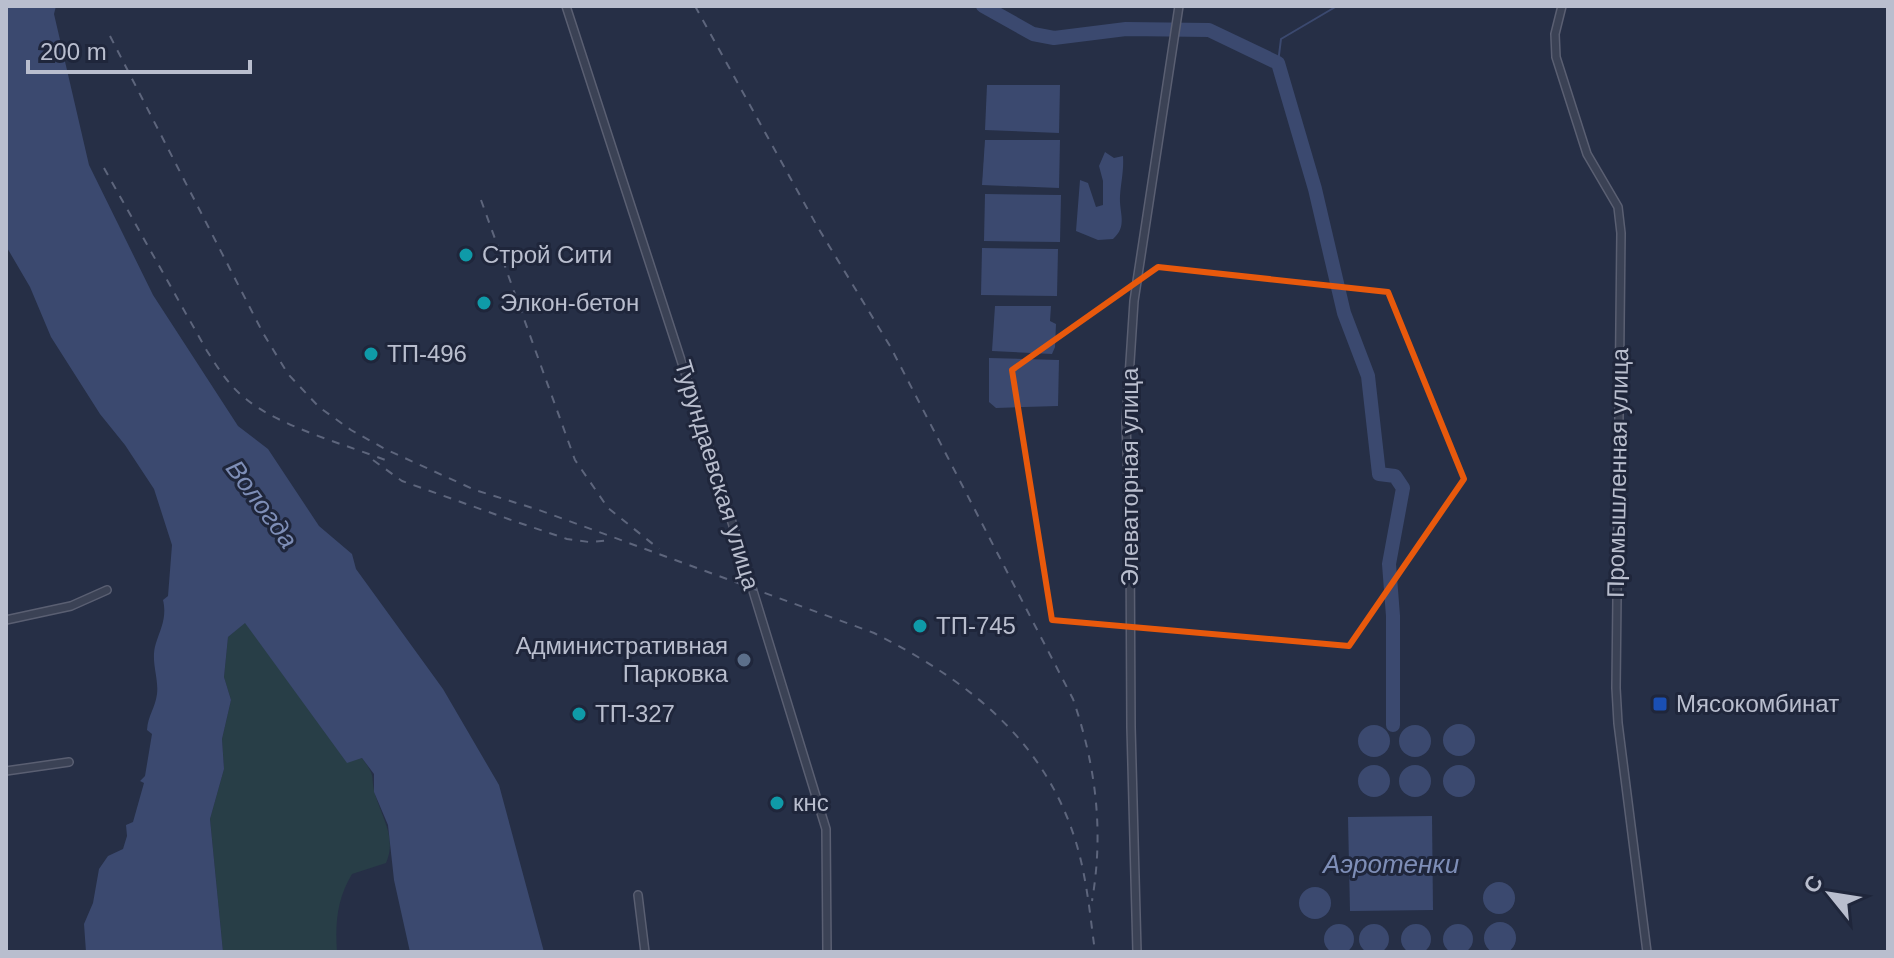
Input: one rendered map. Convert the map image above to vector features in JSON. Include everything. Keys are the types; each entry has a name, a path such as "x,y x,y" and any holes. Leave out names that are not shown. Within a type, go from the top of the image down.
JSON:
{"street":[{"name":"Турундаевская улица","path":"566,6 704,431 826,829 827,952"},
{"name":"Элеваторная улица","path":"1137,952 1126,423 1134,301 1179,6"},
{"name":"Промышленная улица","path":"1562,6 1555,34 1556,57 1587,154 1618,207 1621,233 1617,699 1647,952"},
{"path":"6,620 71,606 107,590"},
{"path":"6,771 69,762"},
{"path":"638,895 645,952"}],"highlighted area":[{"path":"1158,267 1388,292 1464,479 1349,646 1052,620 1012,370"}],"shaded area":[{"path":"245,622 347,762 362,758 367,765 387,828 390,845 386,863 352,874 343,893 337,921 337,952 223,952 210,819 224,769 222,739 231,700 224,677 228,637"}],"water":[{"name":"Вологда","path":"6,6 56,6 54,14 89,165 153,295 238,426 268,449 319,526 352,554 356,569 443,689 499,785 544,952 410,952 394,880 388,825 374,792 374,774 362,758 347,763 245,623 228,637 224,677 231,700 222,739 224,769 210,819 223,952 86,952 84,924 93,903 99,869 108,856 123,849 126,825 133,822 144,783 140,781 145,776 152,734 147,730 157,694 154,650 164,617 163,600 168,596 172,545 154,489 100,414 51,337 30,287 6,246"},
{"path":"987,85 1060,85 1059,133 985,130"},
{"path":"985,140 1060,140 1059,188 982,185"},
{"path":"1105,152 1114,158 1123,156 1120,196 1122,224 1113,239 1098,240 1076,231 1080,180 1088,183 1096,207 1103,205 1103,181 1099,166"},
{"path":"985,194 1061,195 1060,242 984,241"},
{"path":"982,248 1058,249 1057,296 981,295"},
{"path":"995,306 1051,306 1050,321 1056,324 1052,354 992,351"},
{"path":"989,358 1059,360 1058,406 996,408 989,402"},
{"path":"1459,724 1470,729 1475,740 1470,751 1459,756 1448,751 1443,740 1448,729"},
{"path":"1374,725 1385,730 1390,741 1385,752 1374,757 1363,752 1358,741 1363,730"},
{"path":"1415,725 1426,730 1431,741 1426,752 1415,757 1404,752 1399,741 1404,730"},
{"path":"1374,765 1385,770 1390,781 1385,792 1374,797 1363,792 1358,781 1363,770"},
{"path":"1415,765 1426,770 1431,781 1426,792 1415,797 1404,792 1399,781 1404,770"},
{"path":"1459,765 1470,770 1475,781 1470,792 1459,797 1448,792 1443,781 1448,770"},
{"name":"Аэротенки","path":"1432,816 1433,910 1350,911 1348,817"},
{"path":"1499,882 1510,887 1515,898 1510,909 1499,914 1488,909 1483,898 1488,887"},
{"path":"1315,887 1326,892 1331,903 1326,914 1315,919 1304,914 1299,903 1304,892"},
{"path":"1500,922 1511,927 1516,938 1511,949 1500,954 1489,949 1484,938 1489,927"},
{"path":"1339,924 1350,928 1354,939 1350,950 1339,954 1328,950 1324,939 1328,928"},
{"path":"1374,924 1385,928 1389,939 1385,950 1374,954 1363,950 1359,939 1363,928"},
{"path":"1416,924 1427,928 1431,939 1427,950 1416,954 1405,950 1401,939 1405,928"},
{"path":"1458,924 1469,928 1473,939 1469,950 1458,954 1447,950 1443,939 1447,928"}],"waterway":[{"path":"983,6 1033,34 1054,38 1126,29 1209,30 1278,63 1315,189 1344,313 1368,376 1379,474 1395,476 1403,488 1389,564 1393,616 1393,725"},
{"path":"1278,63 1281,39 1337,6"}],"railway":[{"path":"695,6 817,226 890,346 1073,699 1087,749 1096,799 1096,875 1092,901"},
{"path":"110,36 263,333 288,374 319,407 385,449 475,490 539,510 874,633 944,674 976,697 1004,723 1030,752 1051,784 1068,821 1081,861 1095,952"},
{"path":"104,168 207,351 234,388 277,418 388,461"},
{"path":"481,200 575,460 608,508 659,549"},
{"path":"373,460 402,481 567,539 589,542 612,540"}],"place":[{"name":"Строй Сити","path":"466,255"},
{"name":"Элкон-бетон","path":"484,303"},
{"name":"ТП-496","path":"371,354"},
{"name":"ТП-745","path":"920,626"},
{"name":"Административная Парковка","path":"744,660"},
{"name":"Мясокомбинат","path":"1660,704"},
{"name":"ТП-327","path":"579,714"},
{"name":"кнс","path":"777,803"}]}
